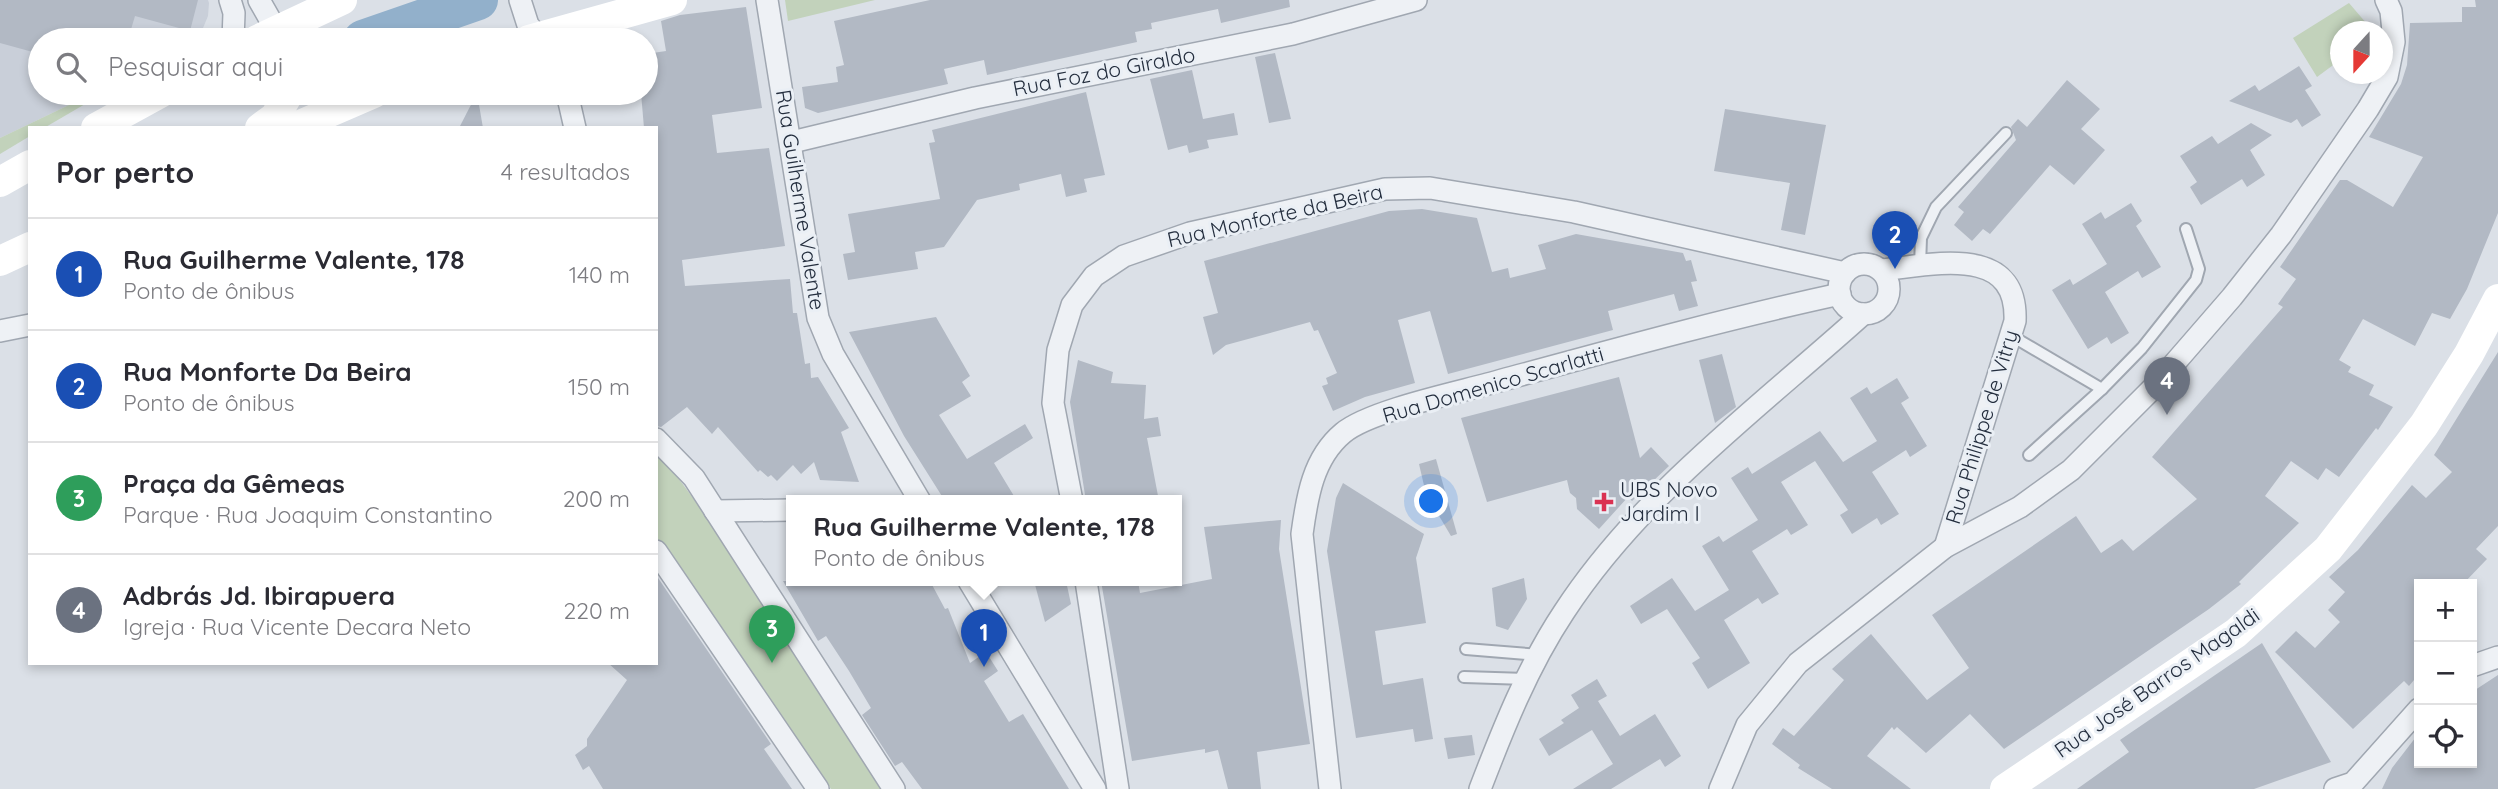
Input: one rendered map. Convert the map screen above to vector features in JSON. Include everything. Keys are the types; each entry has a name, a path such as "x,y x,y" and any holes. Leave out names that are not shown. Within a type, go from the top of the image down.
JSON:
{"main road":[{"path":"288,28 342,0"},
{"path":"574,28 672,0"},
{"path":"100,126 138,105"},
{"path":"263,126 275,117 282,105"},
{"path":"298,126 346,105"},
{"path":"0,182 28,166"},
{"path":"0,261 28,248"},
{"name":"Rua José Barros Magaldi","path":"2005,789 2235,633 2328,549 2424,425 2469,354 2498,299"}],"street":[{"path":"230,0 234,13 233,28"},
{"path":"259,0 268,28"},
{"path":"520,0 530,28"},
{"name":"Rua Guilherme Valente","path":"766,0 792,142 809,273 818,318 833,354 916,495"},
{"name":"Rua Foz do Giraldo","path":"792,142 975,98 1293,34 1416,0"},
{"path":"1720,789 1747,725 1798,663 1945,547 2020,507 2071,470 2153,388 2232,297 2281,235 2387,77 2394,42 2391,11 2386,0"},
{"path":"570,105 575,126"},
{"name":"Rua Monforte da Beira","path":"1071,495 1053,403 1058,350 1072,305 1094,276 1124,256 1190,233 1384,189 1430,188 1574,212 1777,258 1841,283"},
{"path":"1890,292 1954,262"},
{"name":"Rua Philippe de Vitry","path":"1881,270 1954,262 1969,263 1994,272 2009,287 2016,302 2010,335 1945,547"},
{"path":"1480,789 1506,720 1564,612 1638,518 1863,314 1876,311 1885,303 1890,292 1888,280 1881,270 1869,264 1856,265 1841,283 1844,304 1863,314"},
{"name":"Rua Domenico Scarlatti","path":"1330,789 1302,534 1307,498 1321,457 1344,431 1399,408 1697,327 1799,303 1841,283"},
{"path":"0,331 28,325"},
{"path":"658,441 694,478 894,789"},
{"path":"715,510 786,510"},
{"path":"658,554 818,789"},
{"path":"972,586 1095,789"},
{"path":"1087,586 1118,789"},
{"path":"2477,664 2498,657"},
{"path":"2347,787 2414,714"}],"lane":[{"path":"1920,266 1922,238 1936,207 2006,133"},
{"path":"2029,456 2142,348 2196,280 2199,269 2186,229"},
{"path":"2010,335 2102,389"},
{"path":"1466,649 1541,655"},
{"path":"1464,677 1528,679"}],"shaded area":[{"path":"0,0 208,0 208,16 203,28 28,28 28,105 69,105 0,138"}],"green space":[{"path":"785,0 875,0 788,21"},
{"path":"2349,3 2364,21 2330,21 2330,67 2317,77 2293,38"},
{"path":"69,105 83,105 47,126 28,126 28,137 0,154 0,138"},
{"path":"658,451 707,517 883,789 831,789 658,539"}],"building":[{"path":"0,0 198,0 191,28 179,28 135,16 131,28 28,28 28,51 0,43"},
{"path":"930,0 1289,0 1290,7 1221,23 1218,9 1151,23 1152,29 1135,32 1137,42 987,75 984,60 944,69 948,84 818,113 805,108 802,87 838,82 836,67 844,65 834,21"},
{"path":"2475,0 2498,0 2498,213 2467,289 2450,319 2432,313 2415,346 2363,319 2339,360 2351,367 2348,372 2374,385 2369,395 2393,407 2378,430 2376,428 2339,477 2326,468 2318,480 2291,461 2265,496 2299,523 2239,582 2241,584 2209,609 2004,749 1970,714 1926,753 1897,727 1894,730 1892,727 1867,756 1911,789 1832,789 1798,768 1800,765 1772,744 1783,728 1794,736 1844,680 1832,669 1871,634 1927,700 1969,668 1932,615 2076,516 2101,553 2122,539 2133,551 2197,499 2152,457 2283,307 2278,304 2296,279 2280,267 2340,180 2347,180 2393,207 2423,157 2369,137 2401,84 2407,65 2410,23 2462,22 2462,7 2476,7"},
{"path":"746,7 762,108 712,115 717,153 769,148 785,246 682,260 685,286 790,279 793,313 797,313 805,364 810,363 811,378 818,377 849,428 841,432 859,482 820,480 814,462 801,474 793,465 777,481 771,475 768,477 760,470 758,472 718,427 712,434 687,407 661,427 658,426 658,126 644,126 642,105 658,105 658,52 666,51 661,21 680,15"},
{"path":"1275,53 1291,119 1269,123 1255,57"},
{"path":"2299,66 2312,86 2305,90 2321,115 2302,127 2297,119 2291,123 2229,101 2255,85 2259,91"},
{"path":"1192,70 1203,119 1234,113 1238,135 1207,140 1209,148 1189,153 1187,145 1168,150 1150,79"},
{"path":"2067,80 2100,109 2081,129 2105,150 2074,185 2050,165 1990,234 1983,229 1972,241 1954,225 1964,212 1958,207 2016,140 2011,127 2018,119 2027,127"},
{"path":"1086,92 1105,175 1084,179 1087,192 1066,197 1061,174 1019,184 1020,190 977,200 944,247 915,252 918,269 848,280 843,254 855,252 848,214 940,199 929,143 935,142 932,130"},
{"path":"471,105 479,105 483,126 460,126"},
{"path":"1725,109 1826,125 1805,235 1781,230 1790,183 1714,171"},
{"path":"2251,123 2272,135 2250,150 2265,175 2247,187 2242,179 2201,205 2190,187 2197,182 2180,156 2212,136 2218,144"},
{"path":"2131,203 2142,221 2136,226 2161,267 2142,278 2138,271 2105,292 2129,333 2111,344 2107,337 2088,349 2052,290 2070,279 2073,285 2107,264 2082,224 2101,212 2105,219"},
{"path":"1422,209 1477,218 1492,272 1508,268 1510,278 1546,269 1538,245 1576,234 1683,253 1686,261 1691,260 1697,281 1691,282 1698,306 1679,311 1674,294 1608,311 1613,330 1448,374 1430,311 1398,320 1415,383 1365,397 1333,411 1322,386 1328,384 1326,378 1337,373 1318,330 1314,331 1310,322 1226,345 1213,355 1203,317 1218,313 1204,261 1389,211"},
{"path":"936,317 970,376 962,382 971,396 939,415 967,459 1025,424 1033,438 994,463 1013,495 941,495 904,436 849,332"},
{"path":"2498,352 2498,526 2476,549 2487,559 2468,579 2414,579 2414,680 2409,686 2404,681 2353,729 2275,652 2296,631 2315,648 2340,622 2328,610 2345,592 2329,577 2358,550 2412,485 2426,498 2452,472 2434,455"},
{"path":"1722,354 1736,407 1715,423 1699,360"},
{"path":"1078,360 1113,372 1111,383 1146,385 1144,419 1158,417 1161,436 1147,438 1158,495 1085,495 1070,402"},
{"path":"1619,377 1640,458 1651,447 1669,466 1632,501 1628,497 1599,529 1577,509 1576,498 1570,493 1567,480 1487,502 1461,418"},
{"path":"1897,378 1909,398 1901,403 1927,446 1910,457 1906,450 1872,472 1899,514 1881,525 1877,518 1852,534 1840,515 1848,510 1815,461 1781,482 1808,525 1791,535 1787,529 1752,551 1779,594 1762,604 1758,598 1724,620 1750,663 1708,689 1692,663 1700,658 1667,609 1641,624 1630,606 1672,578 1695,611 1729,590 1702,546 1719,536 1723,542 1758,520 1731,478 1748,467 1752,474 1820,431 1843,462 1877,441 1850,398 1867,387 1871,394"},
{"path":"1436,459 1457,534 1451,536 1426,494 1419,464"},
{"path":"1343,483 1424,534 1416,558 1426,623 1375,631 1383,685 1423,678 1433,739 1415,742 1413,729 1356,738 1327,551 1336,498"},
{"path":"1281,520 1279,549 1310,744 1257,752 1261,789 1228,789 1218,750 1205,753 1205,749 1132,761 1102,586 1139,586 1140,593 1212,579 1204,527"},
{"path":"658,578 771,744 764,749 792,789 603,789 589,766 583,770 575,755 587,746 587,739 627,680 610,665 658,665"},
{"path":"1524,578 1527,599 1508,630 1496,626 1492,588"},
{"path":"783,581 786,581 786,586 933,586 945,609 948,608 970,663 986,652 998,671 984,681 1009,722 1023,714 1069,789 922,789 902,762 895,766 862,715 871,708 826,636 818,641"},
{"path":"1035,586 1067,586 1071,604 1045,622"},
{"path":"2262,643 2331,762 2254,789 2077,789 2129,752 2120,740"},
{"path":"2498,675 2498,789 2382,789 2392,768 2414,739 2414,768 2477,768 2477,689"},
{"path":"1597,679 1607,696 1598,701 1620,736 1655,714 1681,756 1665,767 1660,759 1611,789 1573,789 1613,764 1592,730 1549,756 1539,739 1564,723 1561,720 1579,708 1571,695"},
{"path":"1472,735 1475,755 1448,759 1444,738"}],"waterway":[{"path":"398,28 478,0"}],"place":[{"name":"Rua Monforte Da Beira","path":"1895,269"},
{"name":"Adbrás Jd. Ibirapuera","path":"2167,415"},
{"name":"UBS Novo Jardim I","path":"1604,502"},
{"name":"Praça da Gêmeas","path":"772,663"},
{"name":"Rua Guilherme Valente, 178","path":"984,667"}]}
